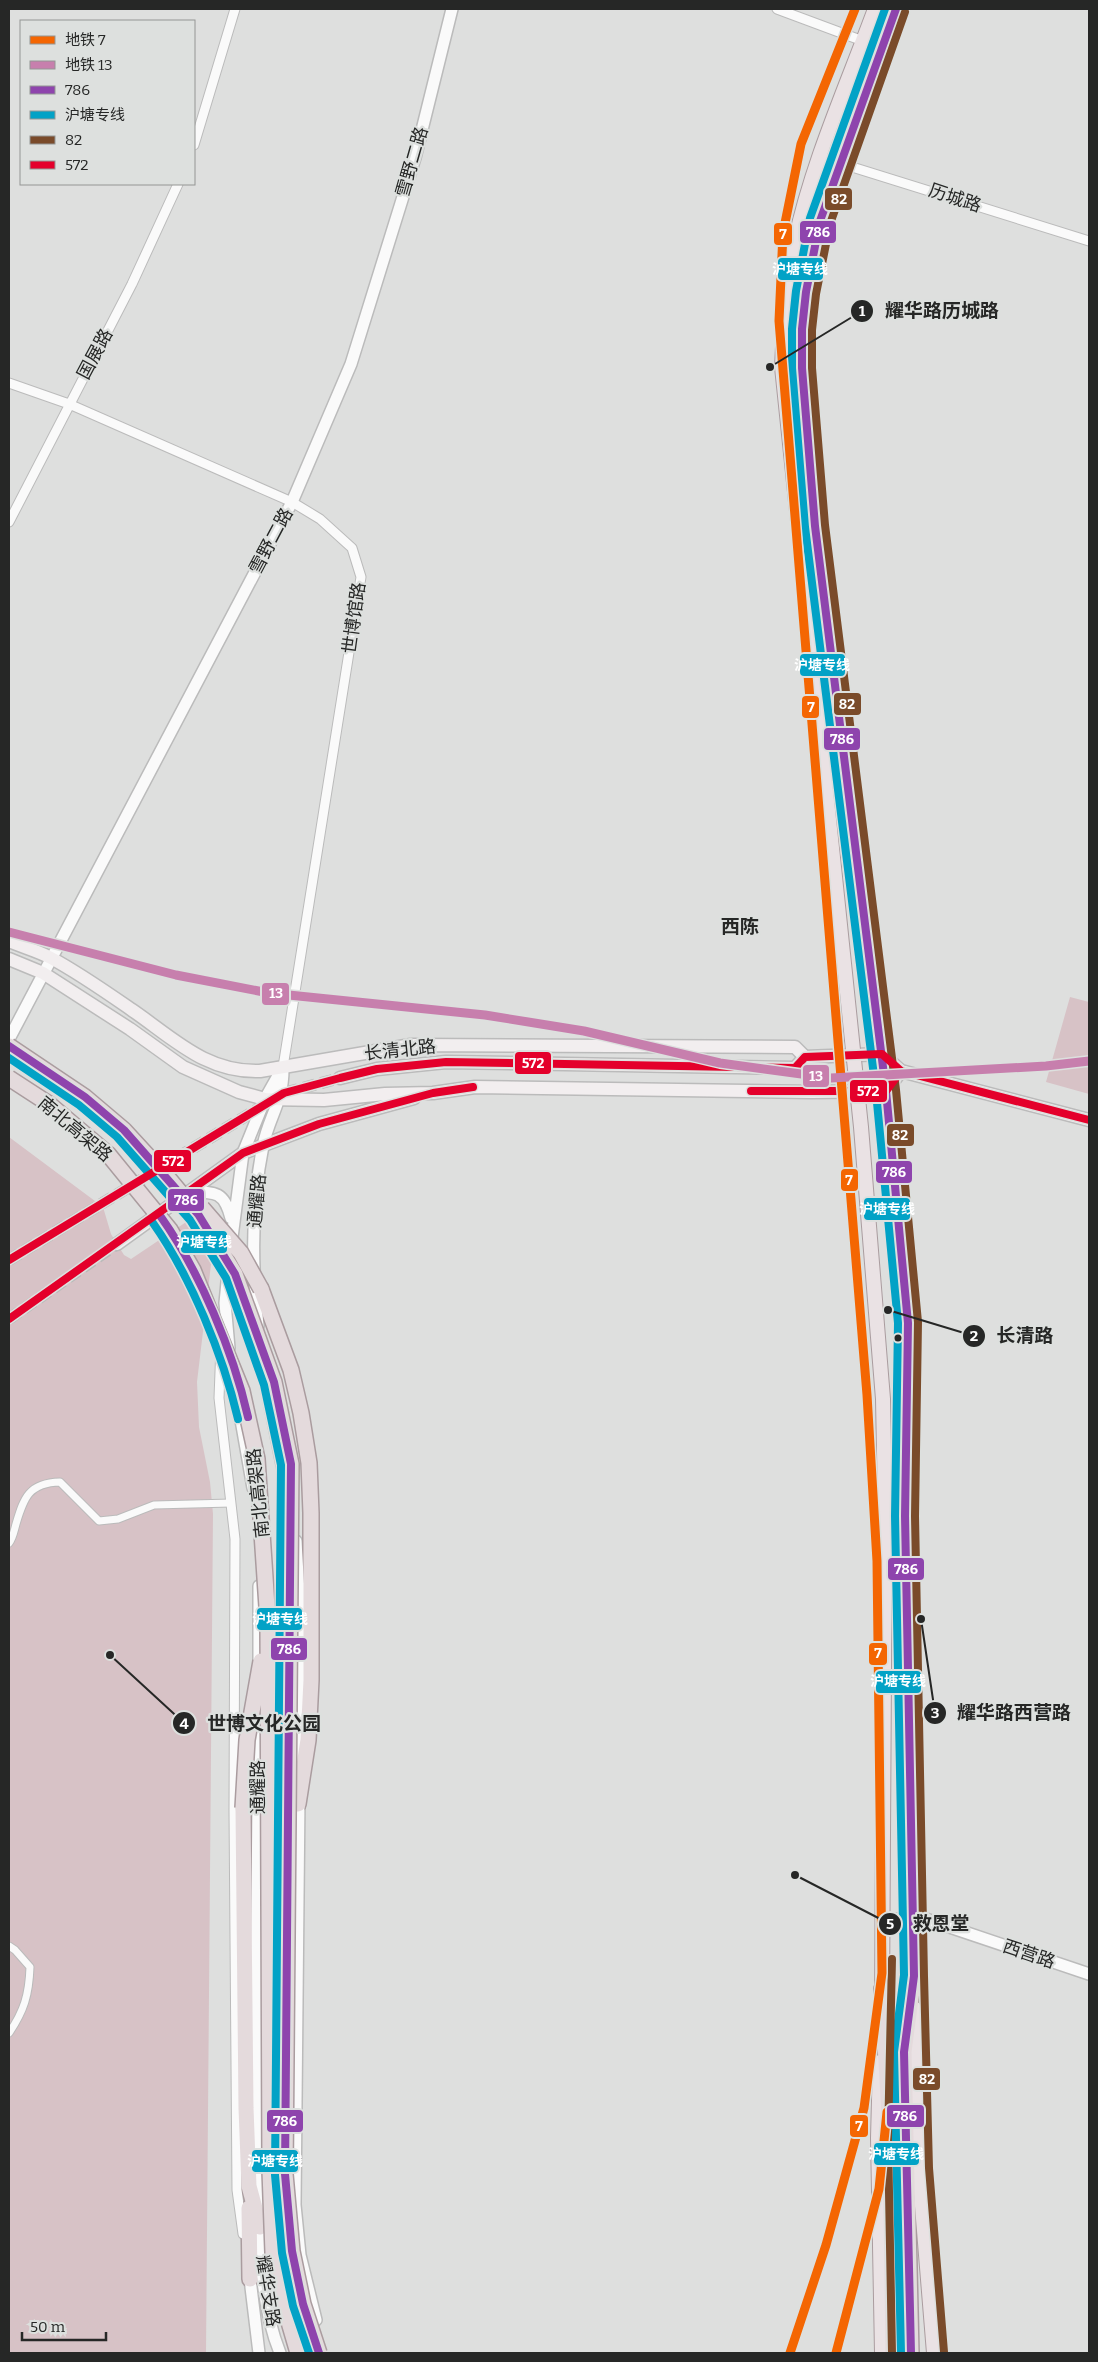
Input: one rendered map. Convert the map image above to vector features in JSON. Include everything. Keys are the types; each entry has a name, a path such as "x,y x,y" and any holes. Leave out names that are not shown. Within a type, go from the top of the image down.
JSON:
{"highway":[{"name":"南北高架路","path":"9,1046 86,1097 124,1130 198,1214 235,1274 274,1382 291,1464 285,2174 292,2251 303,2304 319,2353"},
{"name":"南北高架路","path":"9,1078 49,1104 108,1154 170,1230 193,1270 242,1390 257,1459 268,1622 270,2172 273,2254 284,2305 298,2353"},
{"path":"169,1179 207,1214 241,1253 261,1289 291,1370 301,1413 309,1462 312,1513 311,1680 308,1740 298,1804"},
{"path":"250,2279 243,1808 247,1740 268,1622"},
{"path":"911,2353 908,2298 904,2052 914,1976"},
{"path":"882,1989 890,2135 893,2353"},
{"path":"249,2186 260,2227"}],"main road":[{"path":"875,9 808,191 794,243 786,292 782,367 857,1091 883,1399 885,1503 882,1989 878,2138 882,2353"},
{"path":"896,9 820,221 802,329 802,368 815,526 882,1054 908,1323 905,1516 914,1976 919,2169 934,2353"},
{"name":"长清北路","path":"9,941 50,957 132,1010 188,1051 218,1065 240,1072 283,1067 411,1045 795,1047 805,1057 882,1054"},
{"path":"9,959 42,973 130,1029 183,1067 239,1092 265,1099 280,1101 324,1100 384,1094 433,1093 476,1087 812,1092 886,1091"},
{"path":"882,1054 901,1071 1089,1120"},
{"path":"340,1078 377,1069 446,1062 794,1068 805,1057"},
{"path":"886,1091 901,1071"},
{"path":"117,1244 243,1153 319,1124 433,1093"}],"street":[{"path":"195,142 234,9"},
{"name":"雪野二路","path":"9,1039 50,957 292,502 351,364 415,158 452,9"},
{"path":"777,9 863,41"},
{"name":"历城路","path":"820,157 1089,241"},
{"name":"国展路","path":"9,522 132,284 178,185"},
{"name":"世博馆路","path":"9,383 69,404 292,502 320,519 352,548 361,577 283,1067"},
{"name":"通耀路","path":"260,2227 257,2109 259,1558 254,1494 227,1337 225,1303 233,1223 243,1153 265,1099 283,1067"},
{"name":"通耀路","path":"283,1067 280,1101 263,1145 256,1193 254,1240 256,1302 263,1366 292,1512 299,1562 301,1627 295,2205 300,2255 311,2305 325,2353"},
{"path":"190,1192 215,1192 227,1202 233,1223"},
{"path":"225,1303 220,1352 219,1398 235,1548 234,1810 237,2190 250,2279 258,2353"},
{"path":"9,1543 21,1507 32,1488 47,1482 60,1482 99,1521 118,1520 154,1505 231,1504"},
{"path":"882,1923 914,1915"},
{"name":"西营路","path":"914,1915 1089,1974"},
{"path":"9,1946 30,1967 29,1988 22,2014 9,2033"},
{"name":"耀华支路","path":"260,2227 264,2285 280,2353"}],"shaded area":[{"path":"1070,997 1089,1002 1089,1094 1046,1082"},
{"path":"9,1137 103,1207 111,1234 124,1255 131,1259 207,1208 212,1208 217,1214 197,1382 199,1427 210,1482 213,1514 206,2353 9,2353"}],"tunnel":[{"path":"9,1260 284,1093 340,1078"},
{"path":"9,1319 117,1244"}],"metro line":[{"name":"7","path":"790,2353 826,2245 864,2108 882,1973 877,1561 867,1395 779,321 783,233 801,144 855,9"},
{"name":"13","path":"9,932 176,975 269,993 485,1015 584,1031 720,1063 831,1078 1046,1066 1089,1061"},
{"name":"7","path":"836,2353 879,2189 887,2112"}],"transit line":[{"name":"沪塘专线","path":"885,9 810,218 796,291 792,329 792,368 805,527 876,1092 898,1323 895,1516 904,1975 894,2052 901,2353"},
{"name":"786","path":"896,9 820,221 806,292 802,329 802,368 815,526 886,1091 908,1323 905,1516 914,1976 904,2052 911,2353"},
{"name":"82","path":"905,12 830,224 816,294 812,330 812,368 825,525 896,1090 918,1322 915,1516 924,1976 929,2168 944,2352"},
{"name":"786","path":"9,1046 85,1097 124,1130 198,1214 235,1274 274,1382 291,1464 285,2174 292,2251 303,2304 319,2353"},
{"name":"572","path":"9,1260 284,1093 377,1069 446,1062 795,1068 805,1057 882,1054 901,1071 1089,1120"},
{"name":"沪塘专线","path":"9,1058 79,1105 117,1137 190,1220 226,1278 264,1385 281,1465 275,2175 282,2253 293,2306 309,2353"},
{"name":"572","path":"751,1091 886,1091 901,1071"},
{"name":"572","path":"9,1319 243,1153 319,1124 433,1093 473,1087"},
{"name":"786","path":"161,1217 189,1262 214,1313 234,1366 248,1417"},
{"name":"沪塘专线","path":"153,1223 180,1267 204,1317 224,1369 238,1419"},
{"name":"82","path":"892,1959 888,2138 892,2353"}],"place":[{"name":"耀华路历城路","path":"770,367"},
{"name":"长清路","path":"888,1310"},
{"name":"耀华路西营路","path":"921,1619"},
{"name":"世博文化公园","path":"110,1655"},
{"name":"救恩堂","path":"795,1875"}],"district":[{"name":"西陈","path":"740,926"}]}
